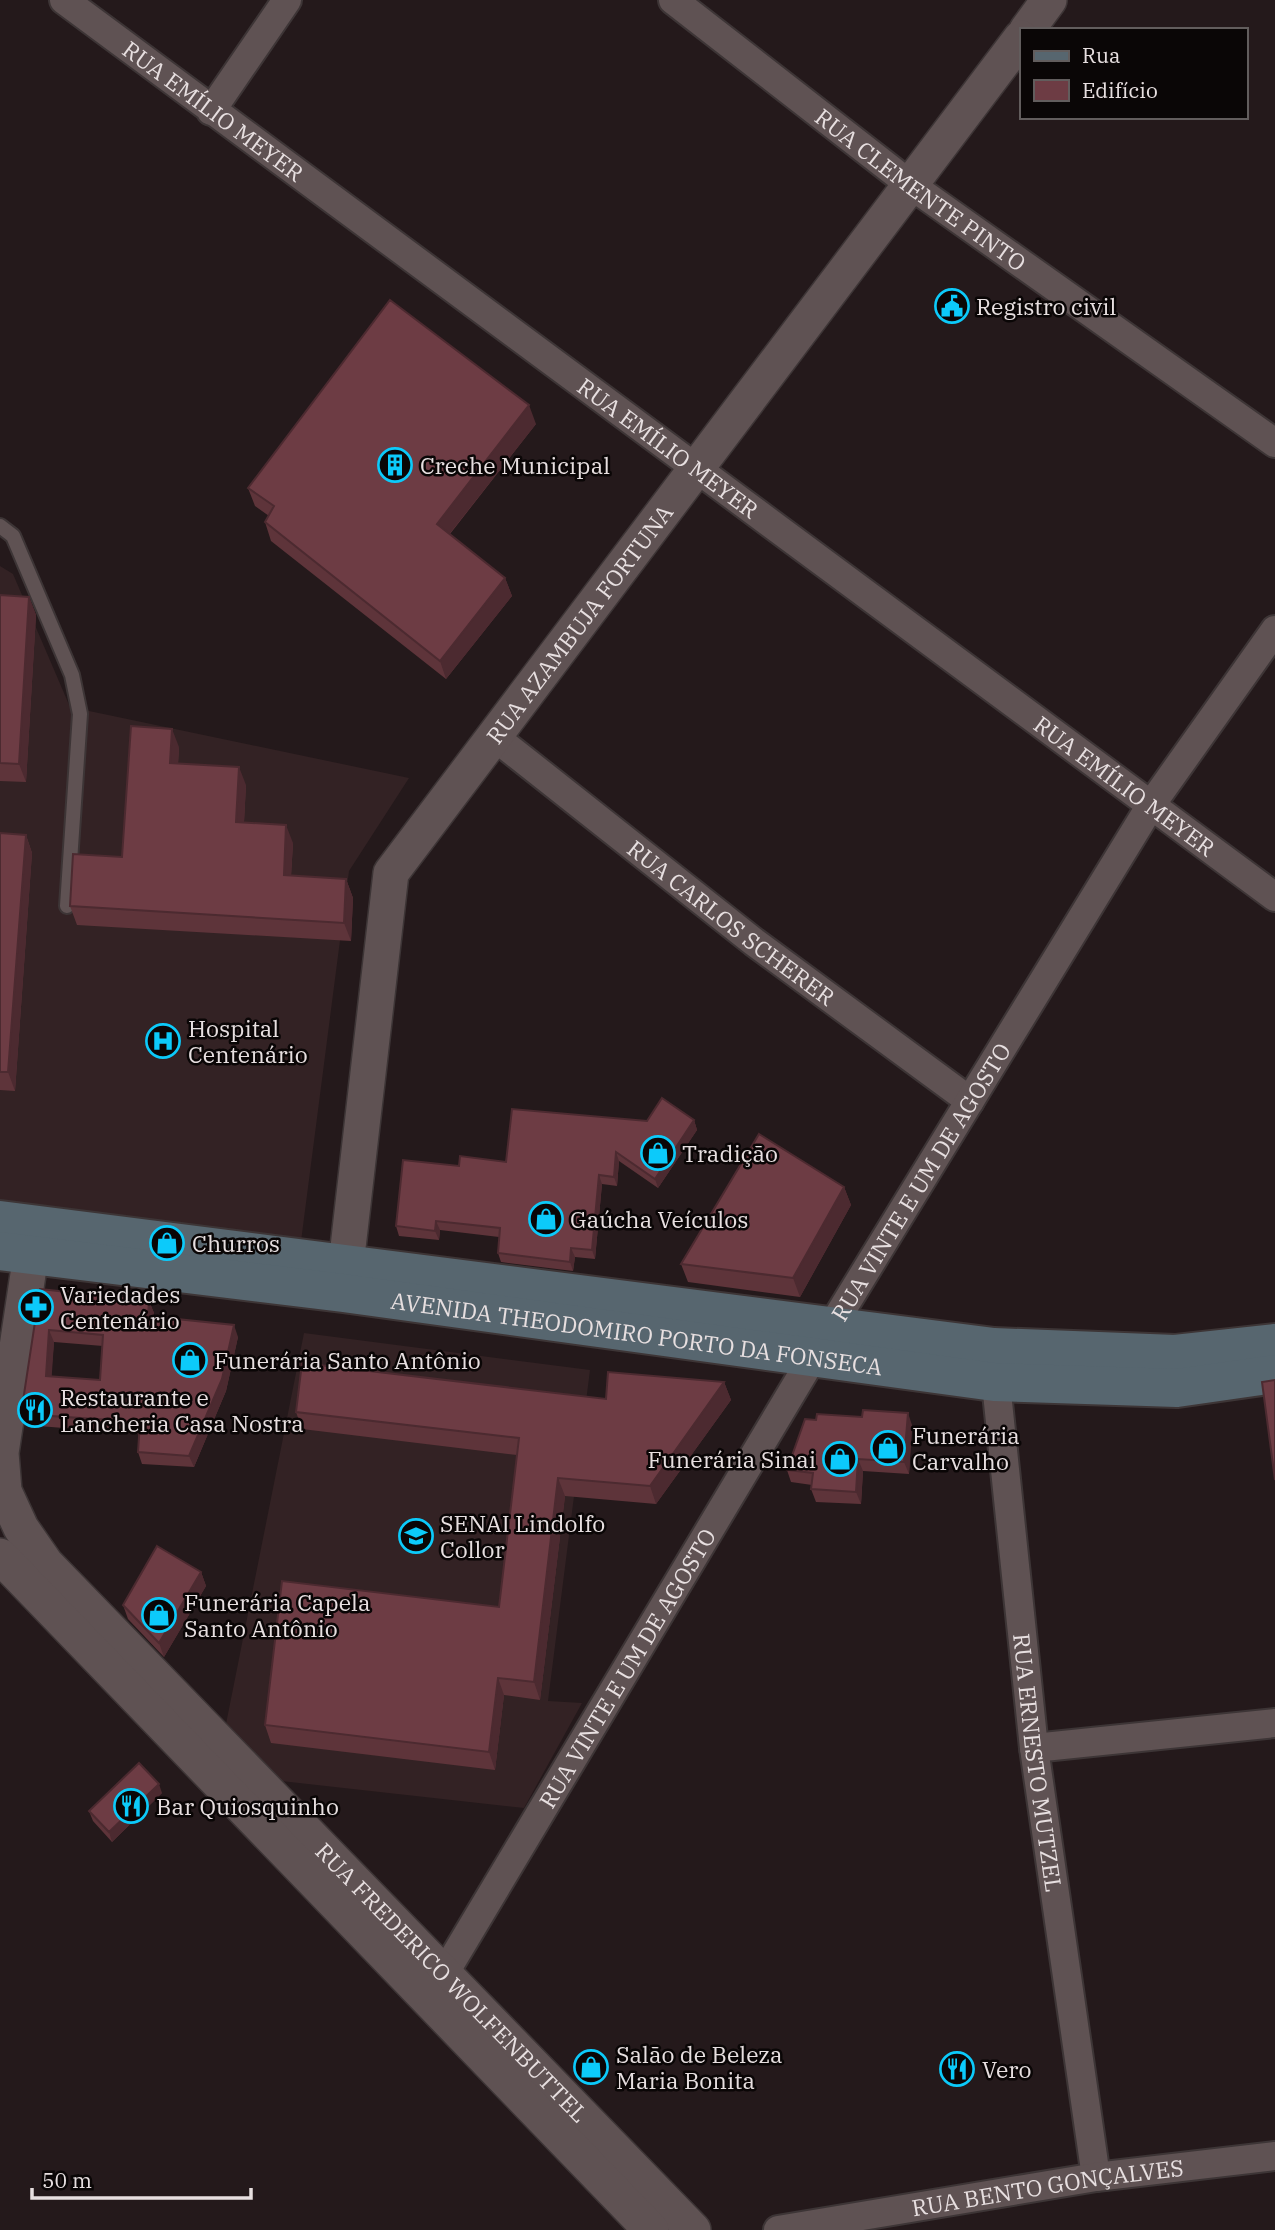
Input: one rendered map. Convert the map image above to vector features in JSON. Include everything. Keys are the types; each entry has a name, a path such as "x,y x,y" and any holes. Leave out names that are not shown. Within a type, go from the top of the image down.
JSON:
{"main road":[{"name":"AVENIDA THEODOMIRO PORTO DA FONSECA","path":"17,1238 1177,1388 1275,1374"},
{"name":"AVENIDA THEODOMIRO PORTO DA FONSECA","path":"994,1364 1175,1354 1275,1343"}],"street":[{"name":"RUA EMÍLIO MEYER","path":"64,0 1275,897"},
{"path":"211,111 287,0"},
{"name":"RUA CLEMENTE PINTO","path":"673,0 912,186 1275,443"},
{"path":"1028,28 1049,0"},
{"name":"RUA AZAMBUJA FORTUNA","path":"344,1279 391,873 496,738 694,469 912,186 1020,39"},
{"name":"RUA VINTE E UM DE AGOSTO","path":"437,1984 822,1342 1151,806 1275,630"},
{"name":"RUA CARLOS SCHERER","path":"496,738 754,942 970,1101"},
{"name":"RUA FREDERICO WOLFENBUTTEL","path":"17,1238 1,1453 5,1491 21,1528 46,1564 195,1737"},
{"name":"RUA ERNESTO MUTZEL","path":"994,1364 1034,1748 1096,2177"},
{"name":"RUA FREDERICO WOLFENBUTTEL","path":"0,1556 195,1737 437,1984 693,2230"},
{"path":"1034,1748 1275,1723"},
{"name":"RUA FREDERICO WOLFENBUTTEL","path":"437,1984 651,2230"},
{"name":"RUA BENTO GONÇALVES","path":"779,2230 1096,2177 1275,2156"}],"lane":[{"path":"0,526 13,536 46,612 72,675 80,714 67,906"}],"shaded area":[{"name":"Hospital Centenário","path":"0,566 13,574 70,707 409,778 349,871 300,1249 0,1211"},
{"name":"SENAI Lindolfo Collor","path":"304,1333 590,1370 548,1701 582,1703 524,1808 272,1780 225,1729"}],"building":[{"name":"Creche Municipal","path":"390,300 529,405 437,524 505,578 440,661 265,522 274,506 248,488"},
{"path":"0,595 29,597 19,764 0,763"},
{"path":"131,726 172,729 170,763 239,767 236,822 286,825 284,875 346,879 344,923 70,906 73,854 122,857"},
{"path":"0,833 26,835 8,1072 0,1072"},
{"path":"662,1098 694,1120 655,1179 616,1152 614,1177 599,1175 592,1250 571,1248 570,1262 498,1253 500,1228 436,1221 435,1231 396,1226 403,1160 459,1166 460,1156 506,1162 512,1109 647,1121"},
{"path":"759,1134 844,1187 793,1278 681,1264"},
{"path":"40,1289 149,1301 148,1316 234,1325 222,1379 189,1456 138,1452 140,1422 21,1414","holes":["49,1330 103,1335 100,1380 46,1376"]},
{"path":"302,1363 606,1399 608,1372 724,1382 650,1486 558,1478 534,1682 498,1678 489,1752 265,1725 282,1581 499,1607 519,1438 296,1412"},
{"path":"1275,1380 1275,1480 1262,1382"},
{"path":"863,1410 908,1413 904,1462 858,1459 856,1492 811,1489 813,1473 787,1470 805,1419 816,1420 817,1414 862,1417"},
{"path":"157,1546 201,1572 159,1643 123,1605"},
{"path":"139,1763 159,1784 109,1832 89,1811"}],"place":[{"name":"Registro civil","path":"952,306"},
{"name":"Creche Municipal","path":"395,465"},
{"name":"Hospital Centenário","path":"163,1041"},
{"name":"Tradição","path":"658,1153"},
{"name":"Gaúcha Veículos","path":"546,1219"},
{"name":"Churros","path":"167,1243"},
{"name":"Variedades Centenário","path":"36,1307"},
{"name":"Funerária Santo Antônio","path":"190,1360"},
{"name":"Restaurante e Lancheria Casa Nostra","path":"35,1410"},
{"name":"Funerária Carvalho","path":"888,1448"},
{"name":"Funerária Sinai","path":"840,1459"},
{"name":"SENAI Lindolfo Collor","path":"416,1536"},
{"name":"Funerária Capela Santo Antônio","path":"159,1615"},
{"name":"Bar Quiosquinho","path":"131,1806"},
{"name":"Salão de Beleza Maria Bonita","path":"591,2067"},
{"name":"Vero","path":"957,2069"}]}
